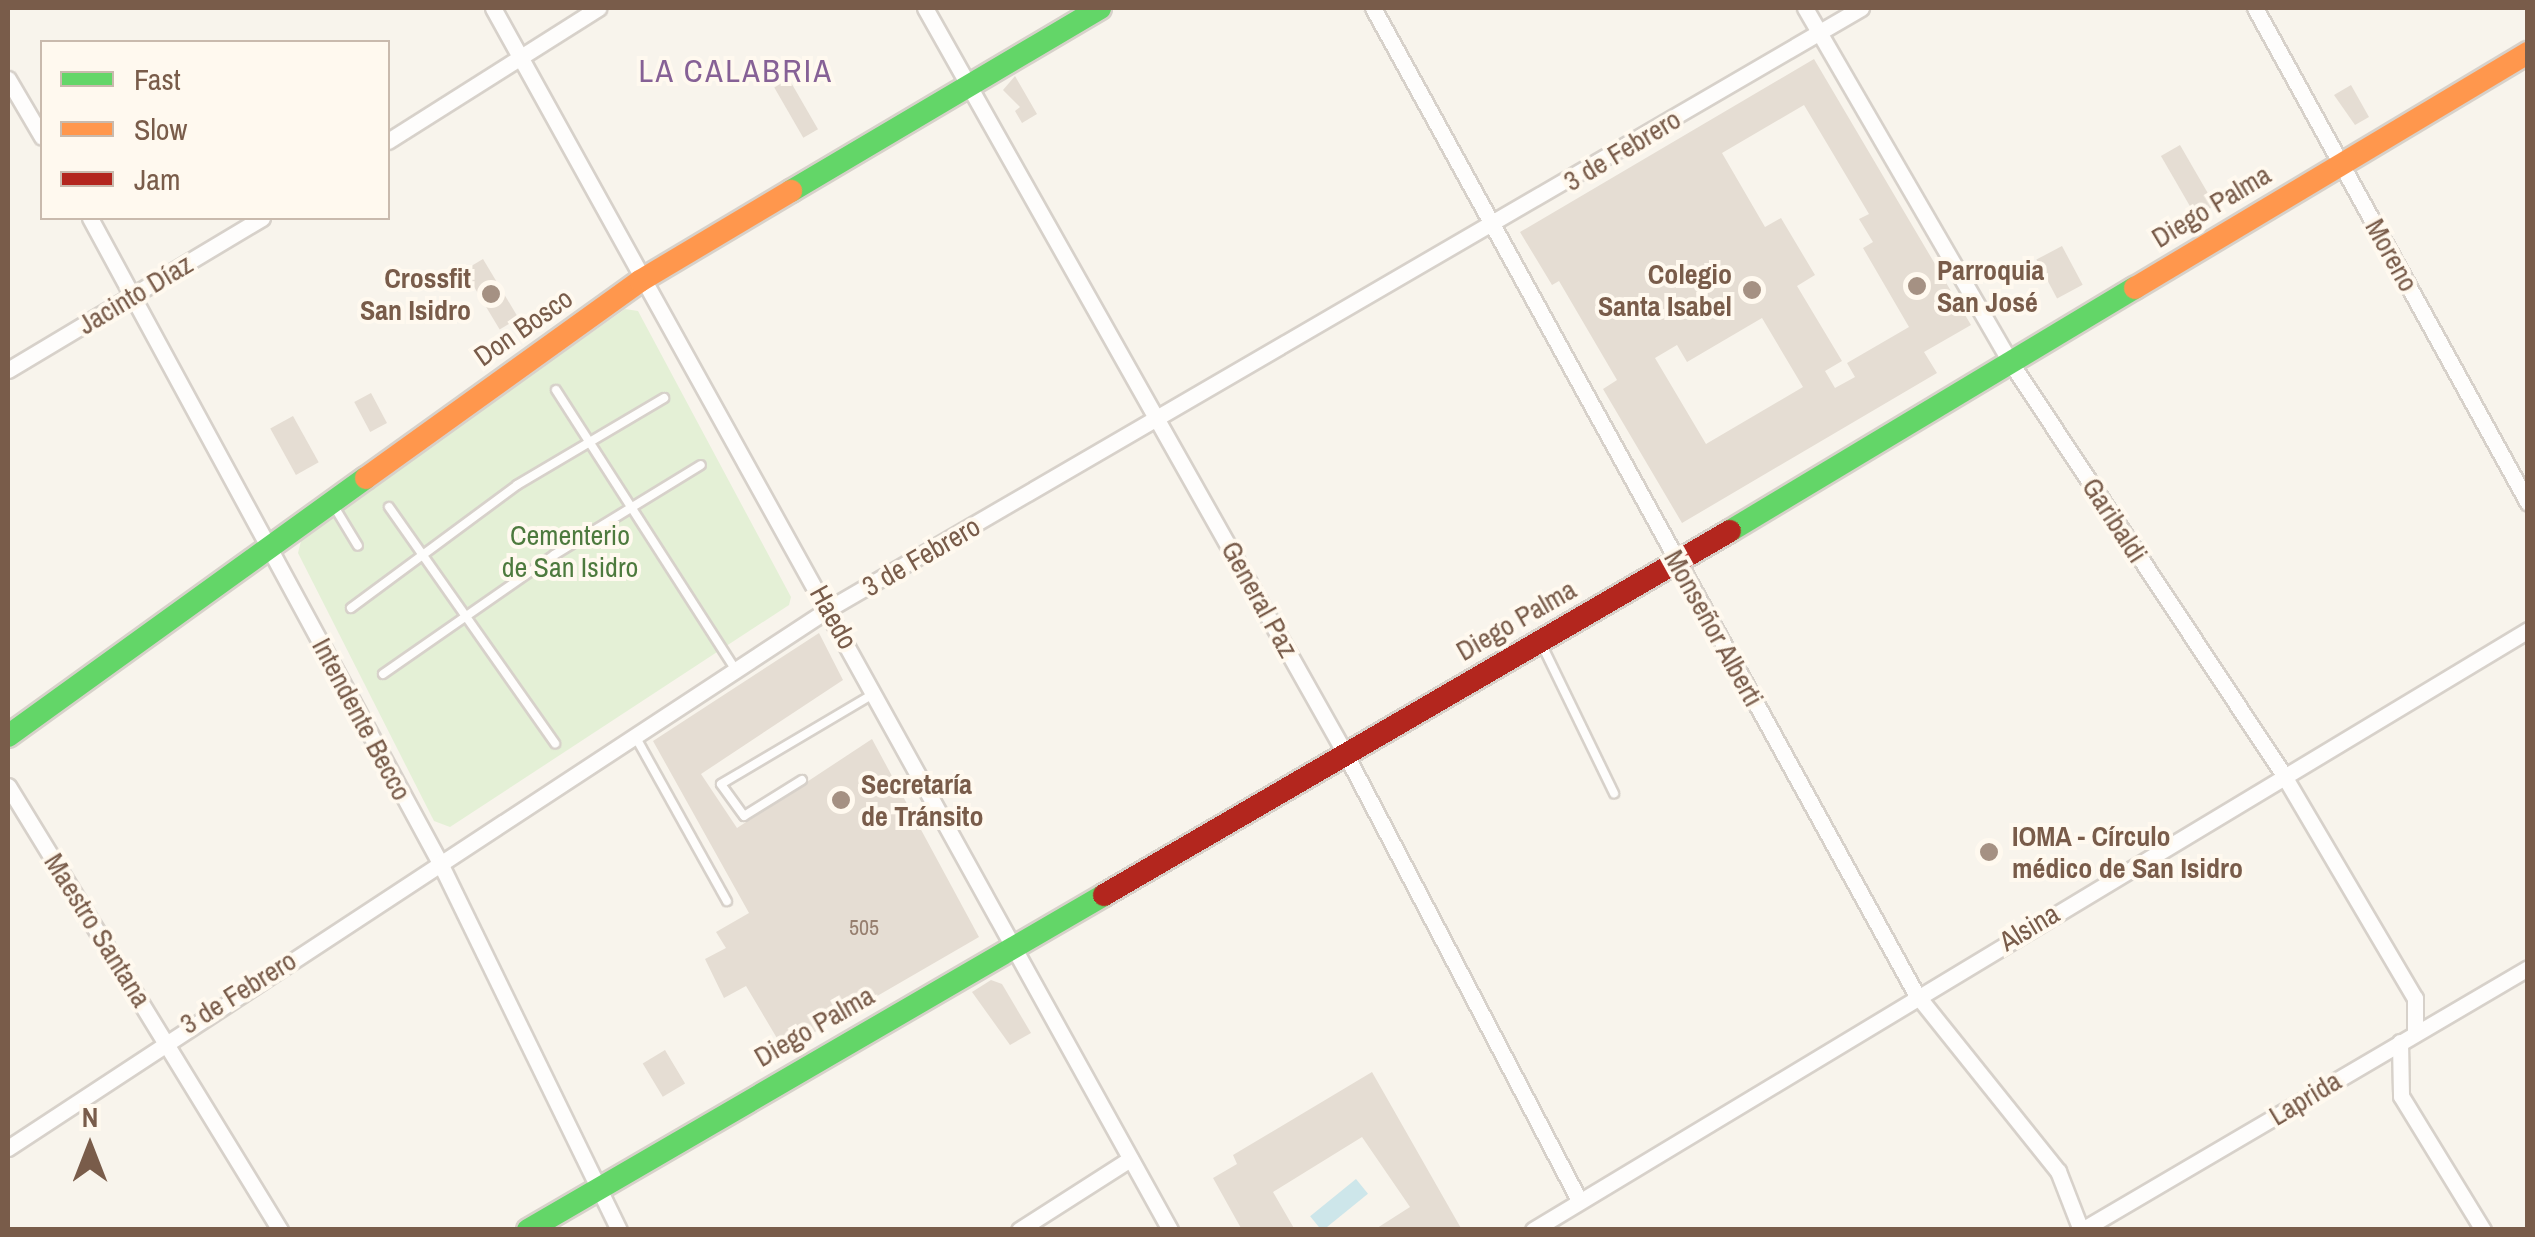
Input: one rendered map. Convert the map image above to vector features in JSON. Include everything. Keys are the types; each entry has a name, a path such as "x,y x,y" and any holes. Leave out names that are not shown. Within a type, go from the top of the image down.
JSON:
{"street":[{"name":"Haedo","path":"493,8 640,281 830,608 1010,946 1170,1230"},
{"path":"390,140 522,60 598,8"},
{"name":"General Paz","path":"925,8 1346,753 1579,1200"},
{"name":"Don Bosco","path":"8,736 640,281 1100,8"},
{"name":"Monseñor Alberti","path":"1373,8 1490,228 1916,994 2058,1171 2081,1230"},
{"name":"Garibaldi","path":"1804,8 2009,360 2284,776 2415,998 2415,1033"},
{"name":"3 de Febrero","path":"8,1148 166,1038 830,608 1490,228 1861,8"},
{"name":"Moreno","path":"2255,8 2528,503"},
{"name":"Diego Palma","path":"528,1230 1010,946 1678,562 2009,360 2528,53"},
{"path":"8,79 40,134"},
{"name":"Intendente Becco","path":"91,220 136,294 440,864 619,1230"},
{"name":"Jacinto Díaz","path":"8,370 259,220"},
{"name":"Alsina","path":"1539,1228 1916,994 2528,630"},
{"name":"Maestro Santana","path":"8,786 166,1038 280,1230"},
{"name":"Laprida","path":"2081,1230 2528,968"},
{"path":"2400,1042 2401,1096 2483,1230"},
{"path":"1019,1230 1130,1159"}],"lane":[{"path":"556,390 736,670"},
{"path":"352,608 420,554 588,439 664,398"},
{"path":"383,674 631,506 701,465"},
{"path":"330,501 358,546"},
{"path":"389,508 554,743"},
{"path":"1540,641 1614,794"},
{"path":"802,780 744,816 721,784 874,693"},
{"path":"635,736 727,900"}],"green space":[{"name":"Cementerio de San Isidro","path":"625,309 638,311 791,597 789,605 450,827 434,821 298,553 302,537"}],"water":[{"path":"1356,1179 1368,1194 1323,1230 1310,1216"}],"building":[{"name":"Colegio Santa Isabel","path":"1814,59 1971,325 1924,352 1937,373 1682,523 1603,389 1617,380 1559,281 1552,285 1520,232","holes":["1804,105 1869,214 1859,219 1873,242 1863,248 1909,327 1847,363 1855,377 1835,388 1825,371 1842,361 1797,286 1815,275 1781,218 1765,227 1722,153","1762,318 1803,387 1706,444 1655,358 1677,345 1687,362"]},
{"path":"1015,76 1037,114 1022,123 1015,111 1020,107 1003,90"},
{"path":"789,79 818,129 803,138 774,88"},
{"path":"2351,85 2369,117 2355,125 2334,95"},
{"path":"2180,145 2215,206 2196,217 2161,156"},
{"path":"2062,246 2083,285 2057,298 2036,260"},
{"name":"Crossfit San Isidro","path":"483,259 519,318 500,329 464,270"},
{"path":"371,393 387,423 370,432 354,402"},
{"path":"293,416 319,462 296,475 270,429"},
{"path":"819,633 843,680 701,774 737,828 872,739 979,937 784,1050 746,986 724,998 705,959 726,948 716,932 749,913 653,741"},
{"path":"991,980 1002,984 1031,1033 1010,1045 972,992"},
{"path":"665,1050 685,1083 663,1097 643,1063"},
{"path":"1372,1072 1462,1230 1374,1230 1410,1207 1362,1137 1273,1192 1295,1230 1242,1230 1213,1178 1237,1164 1233,1155"}],"traffic: fast":[{"path":"791,191 1100,8"},
{"path":"1730,531 2135,288"},
{"path":"8,736 366,478"},
{"path":"528,1230 1104,895"}],"traffic: slow":[{"path":"2135,288 2528,53"},
{"path":"366,478 640,281 791,191"}],"traffic: jam":[{"path":"1104,895 1730,531"}],"place":[{"name":"Parroquia San José","path":"1917,286"},
{"name":"Colegio Santa Isabel","path":"1752,290"},
{"name":"Crossfit San Isidro","path":"491,294"},
{"name":"Secretaría de Tránsito","path":"841,800"},
{"name":"IOMA - Círculo médico de San Isidro","path":"1989,852"}],"district":[{"name":"LA CALABRIA","path":"736,71"}]}
